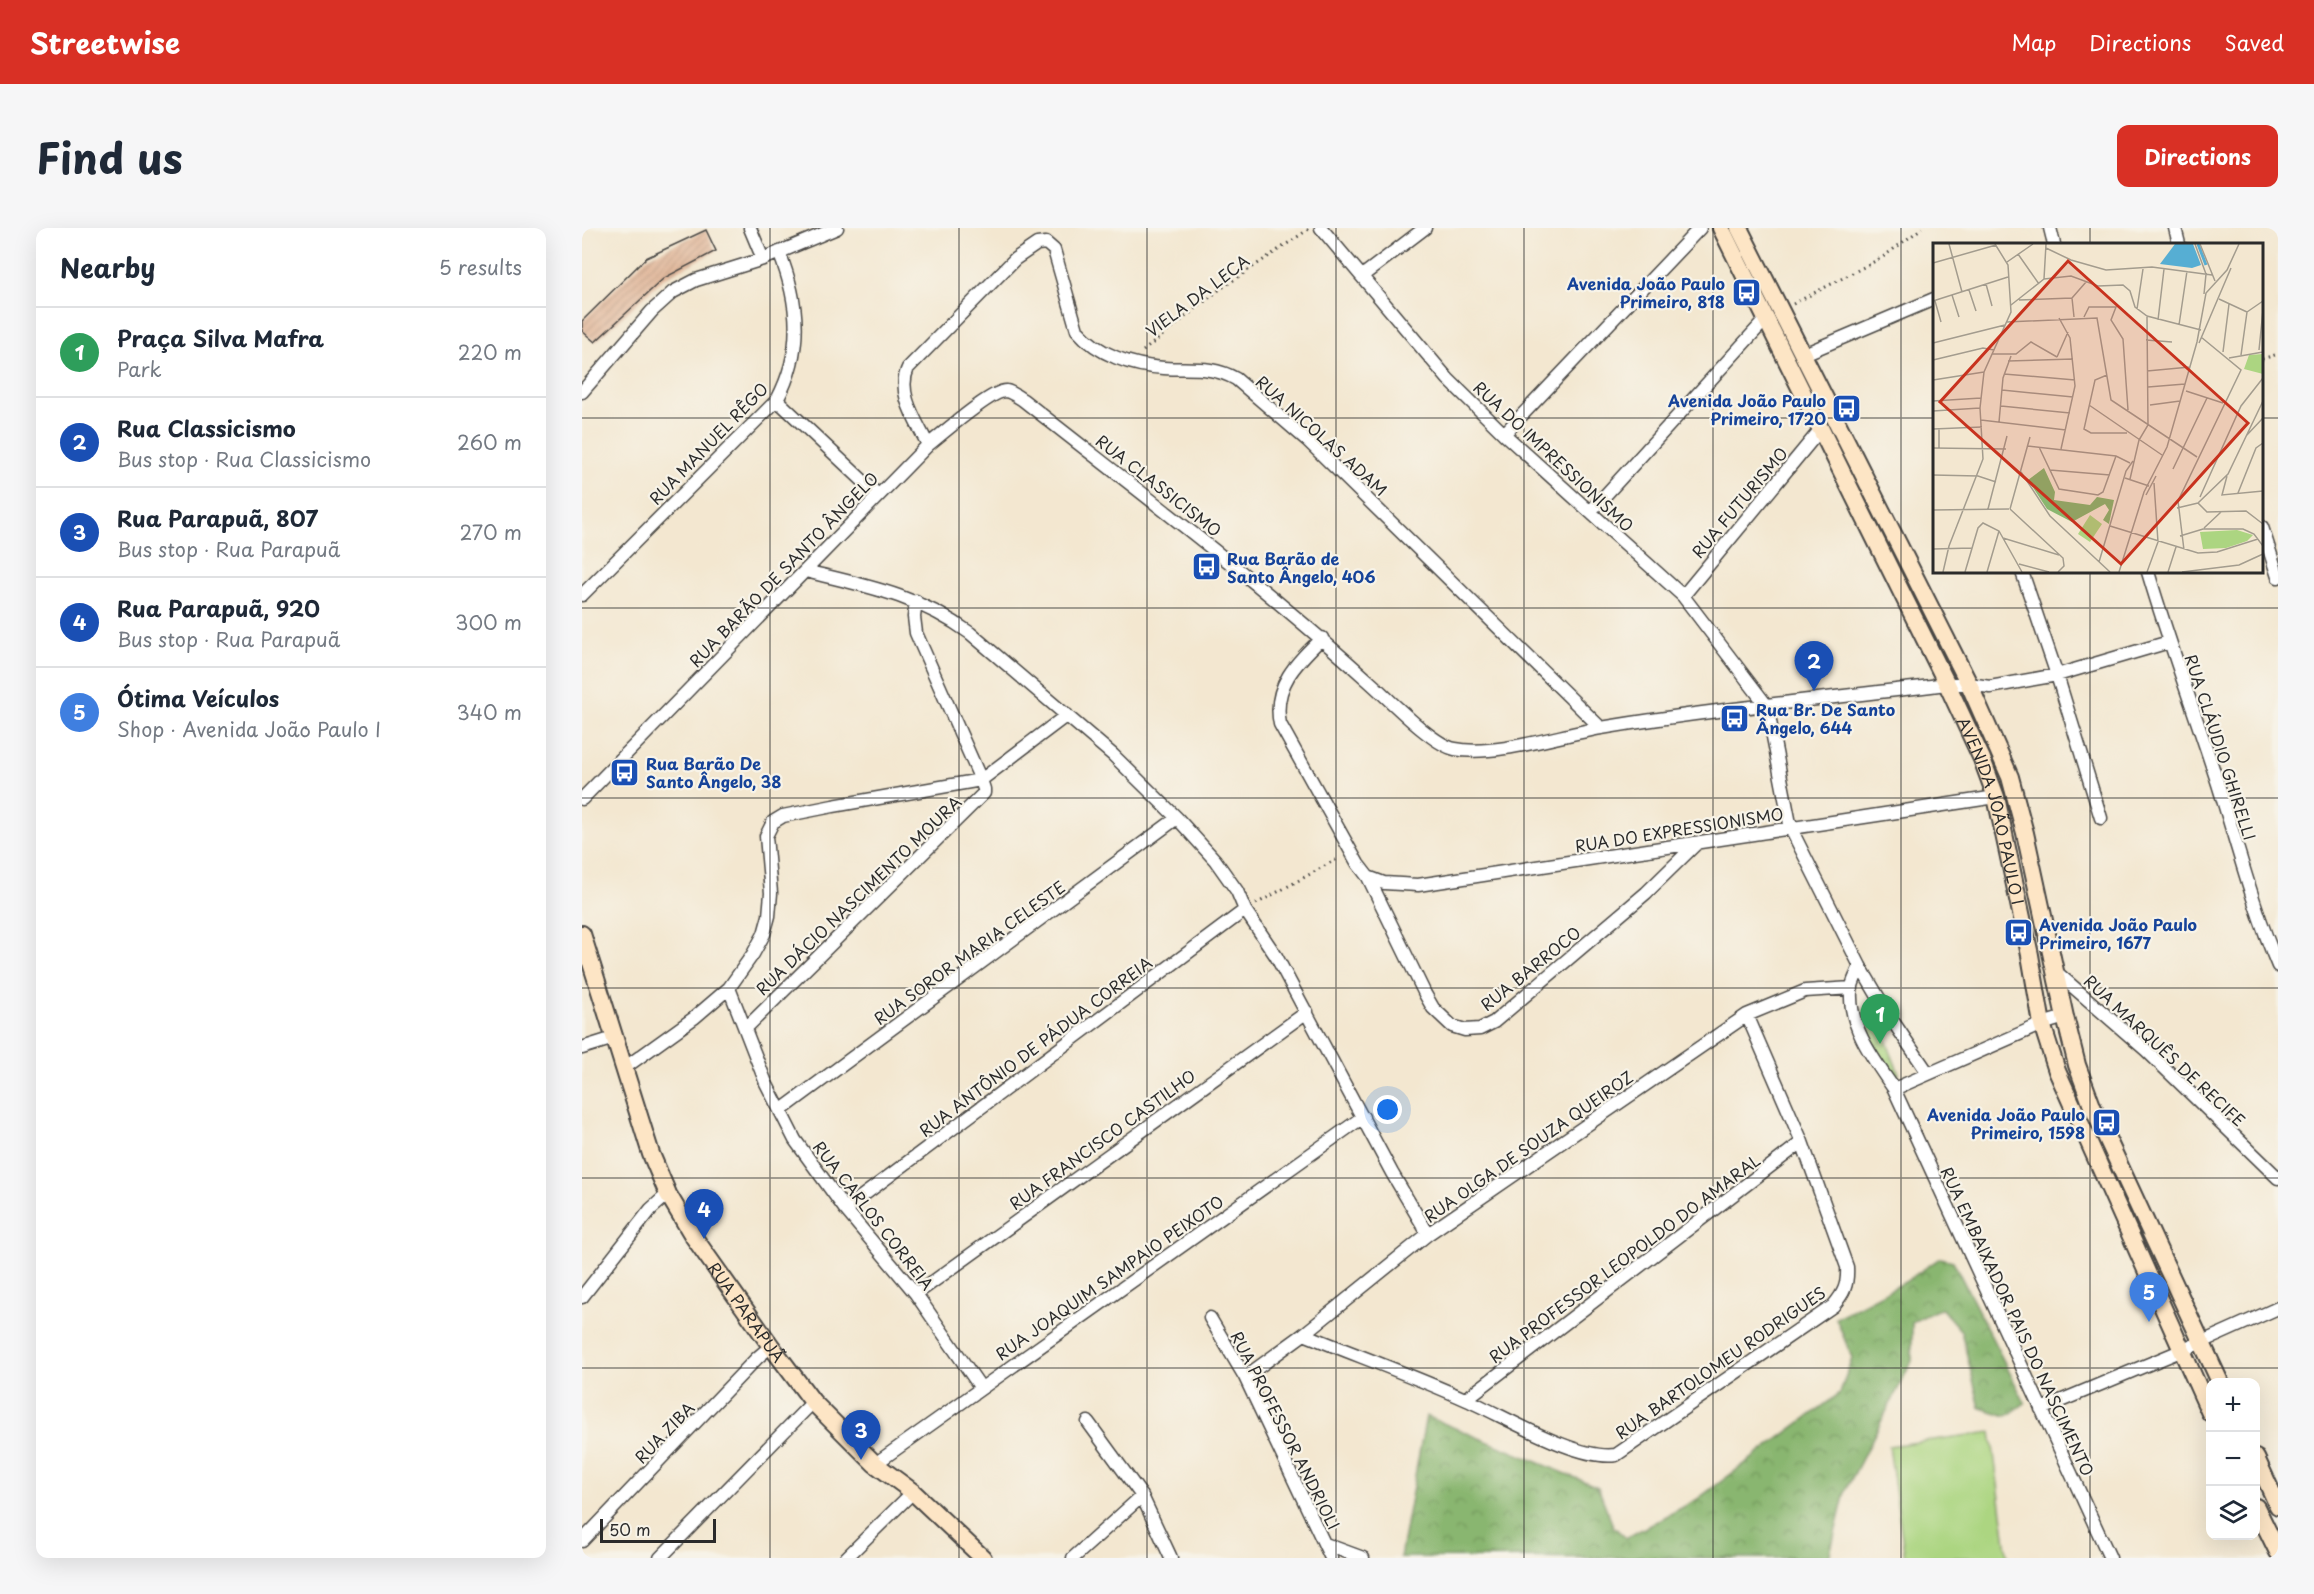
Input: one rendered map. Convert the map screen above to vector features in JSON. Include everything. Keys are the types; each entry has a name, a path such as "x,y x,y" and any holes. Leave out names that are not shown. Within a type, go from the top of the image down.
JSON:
{"main road":[{"name":"AVENIDA JOÃO PAULO I","path":"1721,228 1982,759 1996,797 2023,920 2042,1024 2057,1071 2206,1402"},
{"name":"AVENIDA JOÃO PAULO I","path":"1739,228 1970,684 2010,777 2034,870 2077,1065 2092,1106 2218,1378"},
{"path":"1996,797 2003,801 2015,820 2034,870"},
{"name":"RUA PARAPUÃ","path":"582,934 651,1154 668,1194 698,1243 813,1402 875,1464 913,1492 983,1558"},
{"path":"2260,1467 2278,1506"},
{"path":"2260,1515 2278,1552"}],"street":[{"path":"750,228 763,259"},
{"path":"582,392 652,310 673,292 696,280 763,259 837,228"},
{"name":"RUA DO IMPRESSIONISMO","path":"1321,228 1448,379 1504,434 1683,596 1767,706"},
{"path":"1362,276 1425,228"},
{"path":"1504,434 1700,228"},
{"path":"2050,228 2051,243"},
{"path":"2175,228 2179,243"},
{"name":"RUA NICOLAS ADAM","path":"928,445 906,396 903,382 908,368 1015,259 1037,243 1050,244 1054,250 1077,330 1084,339 1102,351 1130,362 1162,368 1204,368 1226,373 1236,379 1307,440 1601,728"},
{"name":"RUA MANUEL RÊGO","path":"582,595 777,400 788,379 796,346 795,305 789,276 779,252"},
{"path":"1804,354 1933,300"},
{"path":"1590,512 1765,320"},
{"name":"RUA BARÃO DE SANTO ÂNGELO","path":"582,800 928,445 986,399 1001,391 1010,391 1023,400"},
{"path":"777,400 878,495"},
{"name":"RUA CLASSICISMO","path":"1023,400 1208,544 1322,638 1446,747 1476,751 1496,749 1601,728 1947,684 1990,687 2057,675 2169,642"},
{"name":"RUA FUTURISMO","path":"1683,596 1820,430"},
{"path":"2263,529 2278,577"},
{"path":"805,571 872,587 916,601 943,615 970,633 1067,715 1113,755 1177,818 1215,860 1237,891 1307,1011 1392,1173 1428,1234"},
{"path":"2022,573 2057,675 2101,818"},
{"name":"RUA CLÁUDIO GHIRELLI","path":"2148,573 2257,910 2278,966"},
{"path":"916,601 914,617 918,640 981,780"},
{"name":"RUA BARROCO","path":"1322,638 1290,670 1279,697 1280,724 1368,877 1433,1008 1452,1026 1465,1030 1480,1029 1508,1011 1646,893 1696,844"},
{"path":"1767,706 1791,829 1860,966 1890,1017 1928,1072"},
{"path":"623,1069 694,1018 729,988 753,954 764,934 769,916 771,893 766,836 773,822 783,816 981,780 1067,715"},
{"name":"RUA DÁCIO NASCIMENTO MOURA","path":"745,1029 981,798 984,789 981,780"},
{"name":"RUA DO EXPRESSIONISMO","path":"1368,877 1384,883 1418,885 1996,797"},
{"name":"RUA SOROR MARIA CELESTE","path":"780,1111 1177,818"},
{"name":"RUA ANTÔNIO DE PÁDUA CORREIA","path":"845,1209 1247,909"},
{"name":"RUA EMBAIXADOR PAIS DO NASCIMENTO","path":"1860,966 1852,987 1853,1009 1867,1049 1894,1089 2110,1558"},
{"name":"RUA MARQUÊS DE RECIFE","path":"2056,972 2146,1050 2278,1178"},
{"name":"RUA OLGA DE SOUZA QUEIROZ","path":"1245,1377 1304,1334 1428,1234 1747,1015 1805,990 1852,987"},
{"name":"RUA CARLOS CORREIA","path":"729,988 766,1083 795,1140 845,1209 916,1294 981,1388"},
{"name":"RUA FRANCISCO CASTILHO","path":"916,1294 1307,1011"},
{"name":"RUA BARTOLOMEU RODRIGUES","path":"1304,1334 1466,1399 1578,1450 1604,1457 1616,1455 1833,1306 1848,1281 1847,1267 1802,1142 1747,1015"},
{"path":"1894,1089 1928,1072 2042,1024 2065,1017"},
{"path":"582,1048 614,1038"},
{"name":"RUA JOAQUIM SAMPAIO PEIXOTO","path":"875,1464 1363,1117"},
{"name":"RUA PROFESSOR LEOPOLDO DO AMARAL","path":"1466,1399 1802,1142"},
{"path":"582,1297 651,1209 668,1194"},
{"path":"2041,1409 2278,1308"},
{"name":"RUA PROFESSOR ANDRIOLI","path":"1210,1318 1245,1377 1331,1558"},
{"name":"RUA ZIBA","path":"582,1541 771,1346"},
{"path":"660,1558 813,1402"},
{"path":"1088,1422 1142,1496 1171,1558"},
{"path":"846,1558 913,1492"},
{"path":"1073,1558 1142,1496"},
{"path":"1325,1544 1364,1558"}],"path":[{"name":"VIELA DA LECA","path":"1130,362 1219,290 1311,228"},
{"path":"1781,310 1883,257 1922,228"},
{"path":"2263,359 2278,354"},
{"path":"1247,909 1351,851"}],"green space":[{"path":"1868,1005 1876,1014 1899,1074 1888,1080 1858,1015"},
{"path":"1940,1258 1953,1261 2025,1403 2007,1416 1980,1408 1961,1331 1941,1308 1912,1322 1912,1361 1845,1492 1829,1558 1400,1557 1426,1416 1598,1487 1613,1526 1626,1538 1696,1500 1840,1393 1852,1358 1836,1318 1905,1282"},
{"path":"1991,1432 2008,1558 1905,1558 1889,1446"}],"building":[{"path":"706,230 716,251 664,278 595,342 582,331 582,321 646,258"}],"place":[{"name":"Avenida João Paulo Primeiro, 818","path":"1746,292"},
{"name":"Avenida João Paulo Primeiro, 1720","path":"1847,409"},
{"name":"Rua Barão de Santo Ângelo, 406","path":"1206,567"},
{"name":"Rua Classicismo","path":"1814,691"},
{"name":"Rua Br. De Santo Ângelo, 644","path":"1735,718"},
{"name":"Rua Barão De Santo Ângelo, 38","path":"625,772"},
{"name":"Avenida João Paulo Primeiro, 1677","path":"2018,933"},
{"name":"Praça Silva Mafra","path":"1880,1044"},
{"name":"Avenida João Paulo Primeiro, 1598","path":"2106,1123"},
{"name":"Rua Parapuã, 920","path":"704,1239"},
{"name":"Ótima Veículos","path":"2149,1322"},
{"name":"Rua Parapuã, 807","path":"861,1460"}]}
